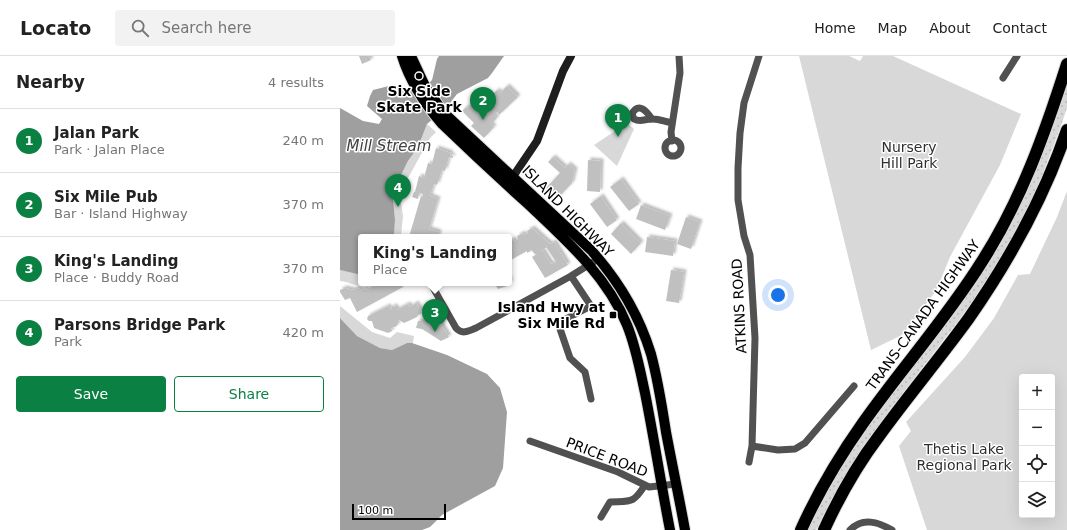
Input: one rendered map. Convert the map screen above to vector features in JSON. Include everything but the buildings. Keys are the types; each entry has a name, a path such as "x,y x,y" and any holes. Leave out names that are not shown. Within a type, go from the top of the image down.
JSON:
{"highway":[{"name":"TRANS-CANADA HIGHWAY","path":"801,530 826,479 845,449 867,417 965,287 1000,232 1015,203 1041,142 1067,64"},
{"path":"824,530 853,475 878,437 968,319 1004,267 1043,193 1067,130"}],"main road":[{"name":"ISLAND HIGHWAY","path":"402,56 411,70"},
{"name":"ISLAND HIGHWAY","path":"411,56 411,70 416,91 424,102 512,176 577,236 598,258 625,296 642,330 659,388 685,530"},
{"path":"507,185 537,141 563,71 572,56"},
{"name":"ISLAND HIGHWAY","path":"451,126 507,185 562,236 589,265 613,297 627,325 637,352 670,530"}],"street":[{"path":"672,141 672,123 680,73 679,56"},
{"name":"ATKINS ROAD","path":"749,462 752,446 755,338 750,255 744,236 738,200 738,168 740,133 744,103 759,56"},
{"path":"1003,78 1016,56"},
{"path":"652,119 672,123"},
{"path":"432,286 456,328 462,332 476,328 571,276 598,258"},
{"path":"571,276 591,306 558,323 570,358 585,372 591,399"},
{"path":"752,446 778,450 795,450 805,443 854,386"},
{"name":"PRICE ROAD","path":"530,441 618,472 649,487 676,484"},
{"path":"601,517 610,502 632,501 637,498 645,485"},
{"path":"850,530 859,523 865,521 878,523 892,530"}],"green space":[{"name":"Nursery Hill Park","path":"799,56 849,56 860,61 863,56 893,56 1021,114 1000,165 950,257 936,291 902,335 871,350"},
{"path":"1067,80 1067,108 1060,128 1037,189 1009,245 968,308 883,419 860,452 837,489 816,530 806,530 825,492 861,434 971,289"},
{"path":"627,123 634,129 617,166 594,145"},
{"path":"427,124 436,132 430,138 402,189 400,197 403,216 401,234 394,234 395,220 393,198 399,179 408,161 418,147"},
{"name":"Thetis Lake Regional Park","path":"1067,191 1067,530 927,530 899,446 911,431 906,422 965,357 994,318 1018,275 1030,274 1057,217"},
{"path":"340,270 358,274 358,285 340,281"},
{"path":"340,306 372,332 390,338 397,332 414,336 413,343 407,343 392,350 380,348 357,336 340,318"}],"water":[{"name":"Mill Stream","path":"439,56 504,56 488,78 457,94 447,107 427,124 418,147 408,161 399,179 393,198 395,220 394,234 358,234 358,274 340,270 340,108 363,121 379,124 382,119 367,106 373,90 393,85 411,91 427,85 432,80"},
{"path":"340,318 357,336 380,348 392,350 407,343 412,343 447,355 487,374 500,388 507,412 503,468 495,486 442,515 430,527 422,530 340,530"}],"place":[{"name":"Six Side Skate Park","path":"419,76"},
{"name":"Six Mile Pub","path":"483,120"},
{"name":"Jalan Park","path":"618,137"},
{"name":"Parsons Bridge Park","path":"398,207"},
{"name":"Island Hwy at Six Mile Rd","path":"613,315"},
{"name":"King's Landing","path":"435,332"}]}
